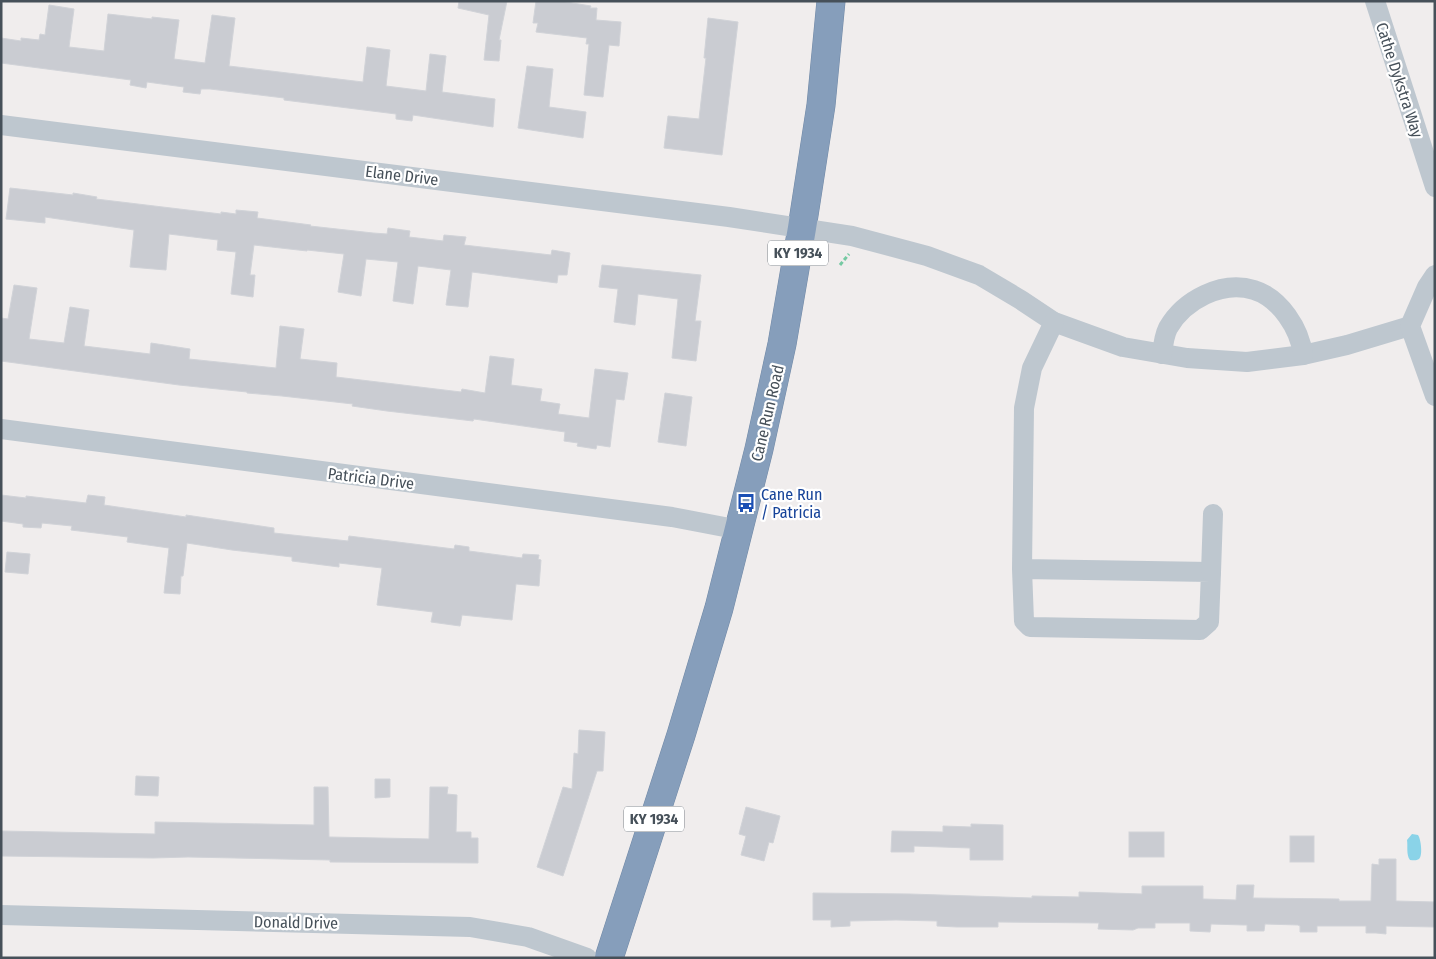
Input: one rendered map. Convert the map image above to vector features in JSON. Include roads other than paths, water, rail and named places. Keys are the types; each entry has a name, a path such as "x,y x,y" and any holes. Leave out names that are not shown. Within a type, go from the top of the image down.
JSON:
{"highway":[{"name":"Cane Run Road","path":"609,958 684,726 719,608 759,449 782,344 802,228 821,105 831,1"}],"street":[{"name":"Cathe Dykstra Way","path":"1375,1 1435,187"},
{"name":"Elane Drive","path":"1,125 729,217 802,228"},
{"path":"802,228 852,236 927,256 979,275 1054,322 1123,346 1162,354 1187,358 1247,362 1303,355 1347,345 1410,326"},
{"path":"1435,275 1427,287 1410,326 1435,396"},
{"path":"1162,354 1168,328 1189,303 1204,294 1222,289 1240,288 1255,290 1281,308 1296,330 1302,345 1303,355"},
{"path":"1054,322 1032,368 1024,408 1022,569 1024,620 1030,627 1200,630 1209,622 1213,514"},
{"name":"Patricia Drive","path":"1,429 662,516 740,530"},
{"path":"1022,569 1211,572"},
{"name":"Donald Drive","path":"1,915 470,927 528,938 587,958"}],"water":[{"path":"1412,834 1418,835 1421,844 1420,857 1416,860 1410,860 1408,853 1407,840"}],"place":[{"name":"Cane Run / Patricia","path":"746,503"}]}
